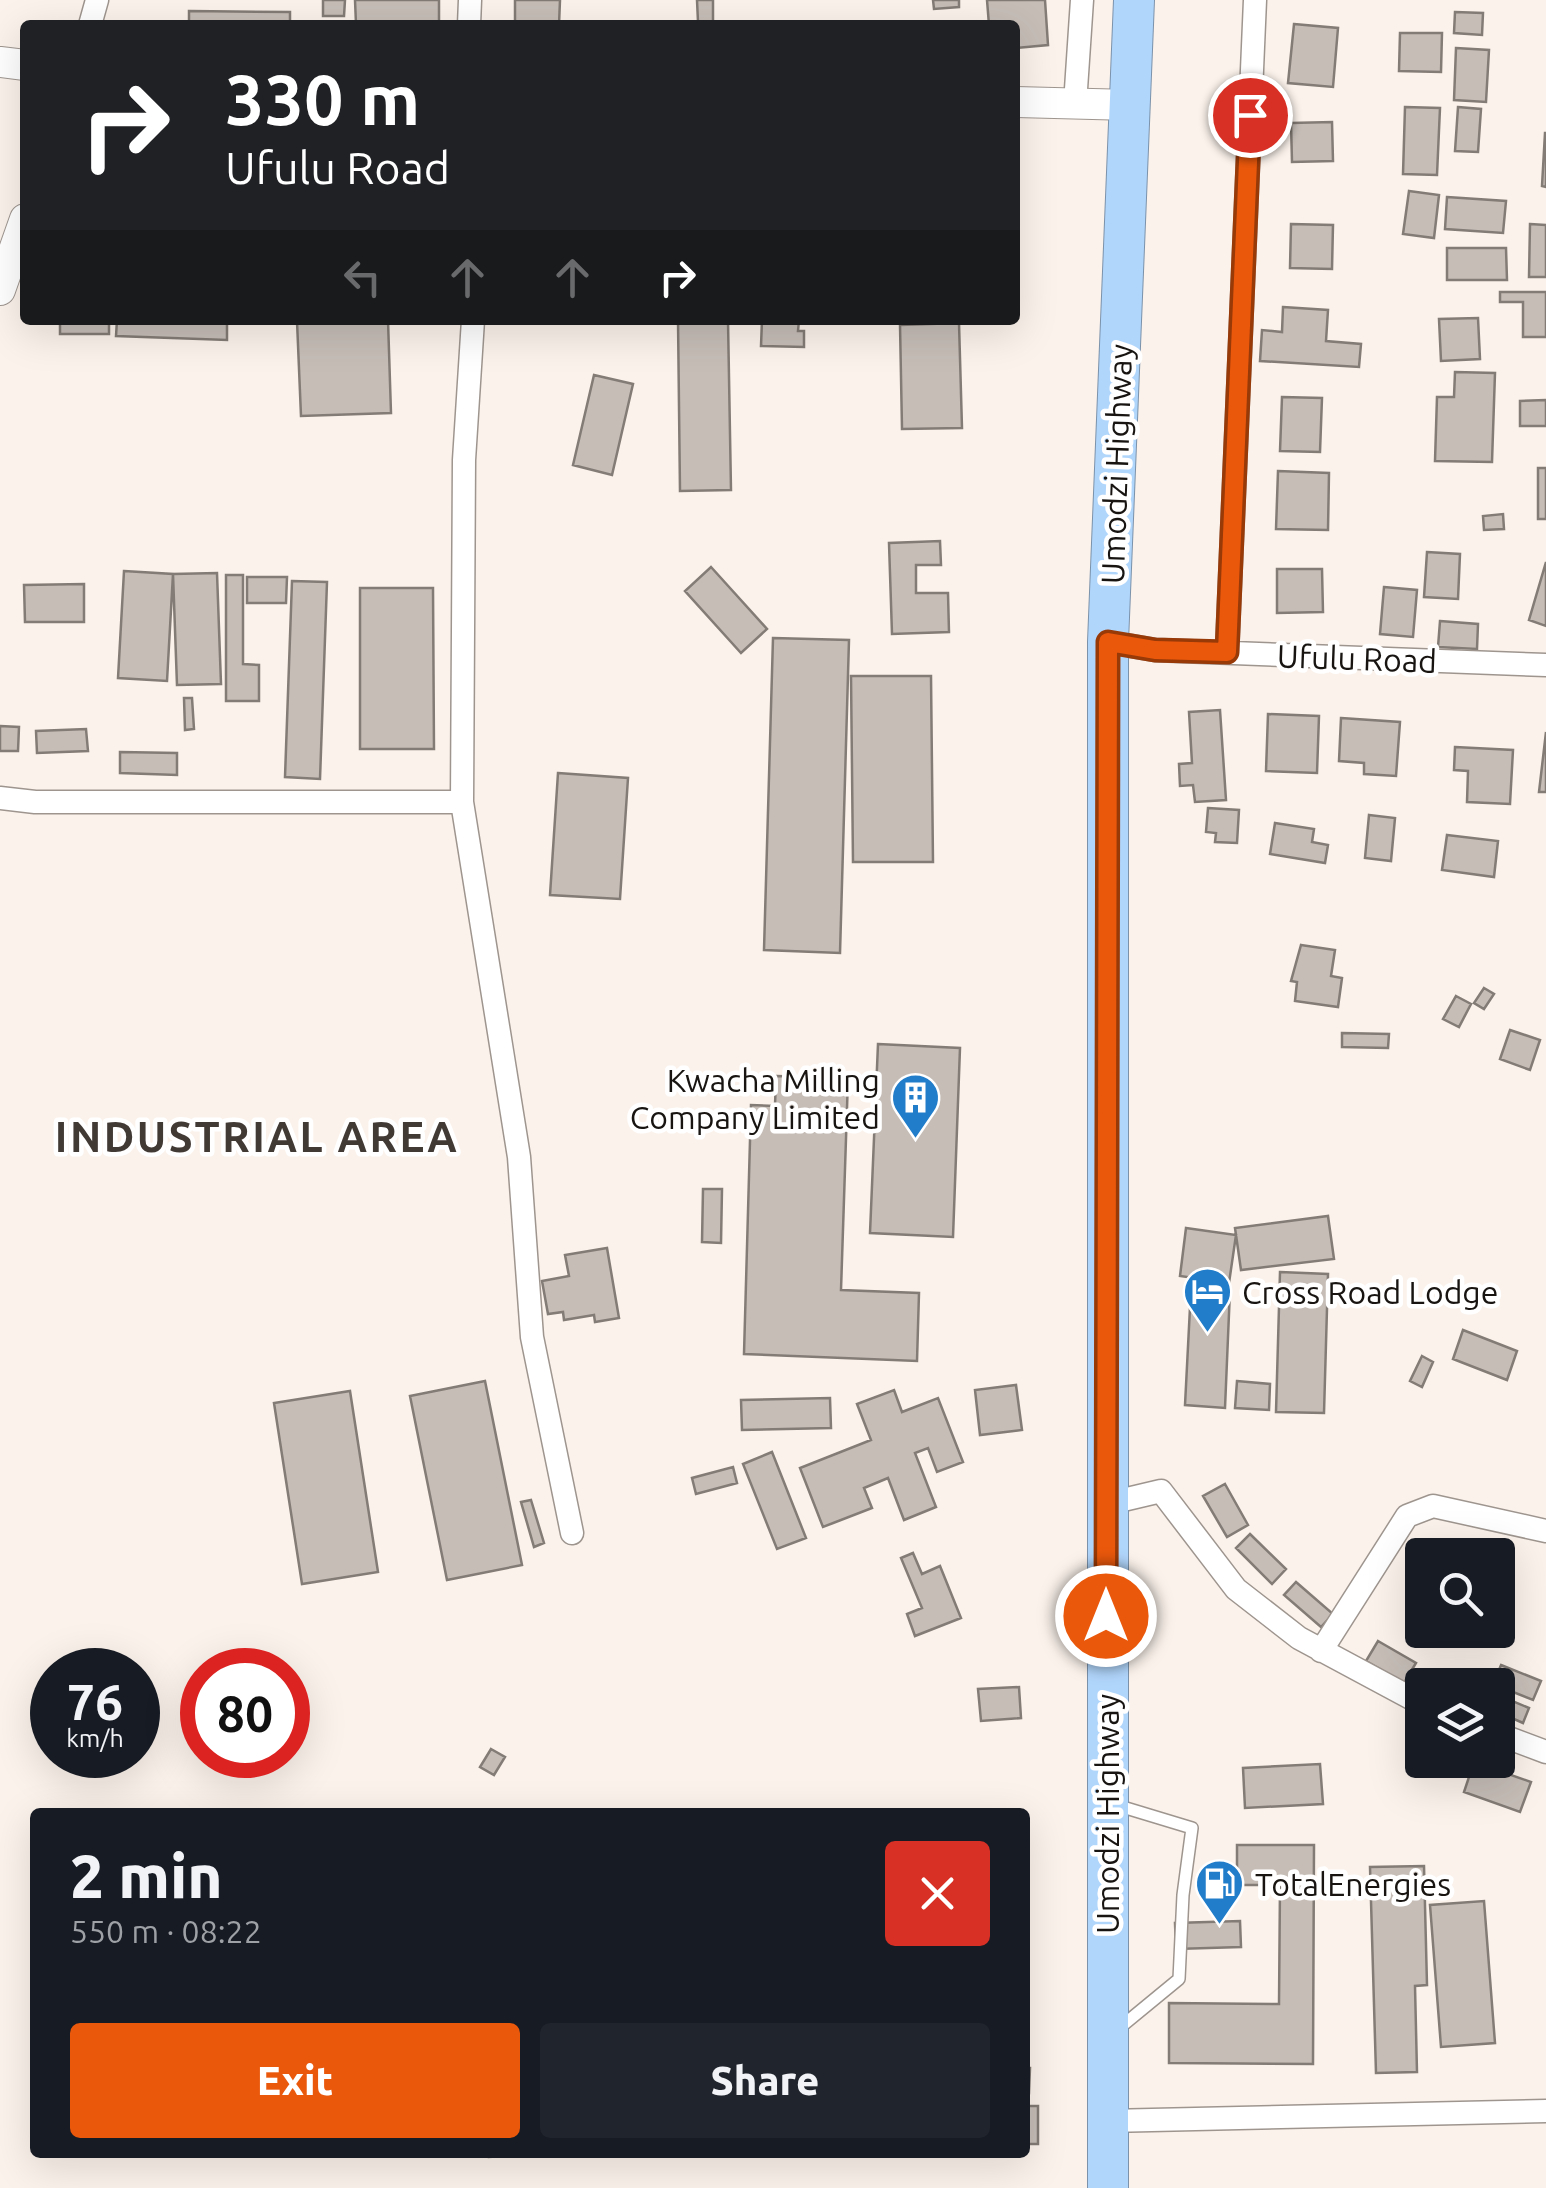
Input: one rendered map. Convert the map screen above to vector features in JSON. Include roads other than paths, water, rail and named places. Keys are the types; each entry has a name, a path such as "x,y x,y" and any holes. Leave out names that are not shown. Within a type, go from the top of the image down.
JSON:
{"highway":[{"name":"Umodzi Highway","path":"1108,2188 1108,642 1134,0"}],"street":[{"path":"1076,104 1082,0"},
{"path":"1227,652 1255,0"},
{"path":"1020,102 1131,105"},
{"path":"0,290 20,233"},
{"path":"472,325 464,460 462,802 519,1157 532,1337 572,1533"},
{"name":"Ufulu Road","path":"1108,642 1155,650 1546,665"},
{"path":"0,798 35,802 462,802"},
{"path":"1106,1504 1160,1491 1236,1589 1321,1650 1405,1695"},
{"path":"1321,1650 1407,1516 1433,1506 1546,1531"},
{"path":"1515,1740 1546,1752"},
{"path":"1108,2121 1546,2111"}],"lane":[{"path":"1107,1802 1192,1828 1179,1979 1108,2037"}],"place":[{"name":"Kwacha Milling Company Limited","path":"915,1140"},
{"name":"Cross Road Lodge","path":"1207,1334"},
{"name":"TotalEnergies","path":"1220,1926"}],"district":[{"name":"INDUSTRIAL AREA","path":"257,1136"}]}
